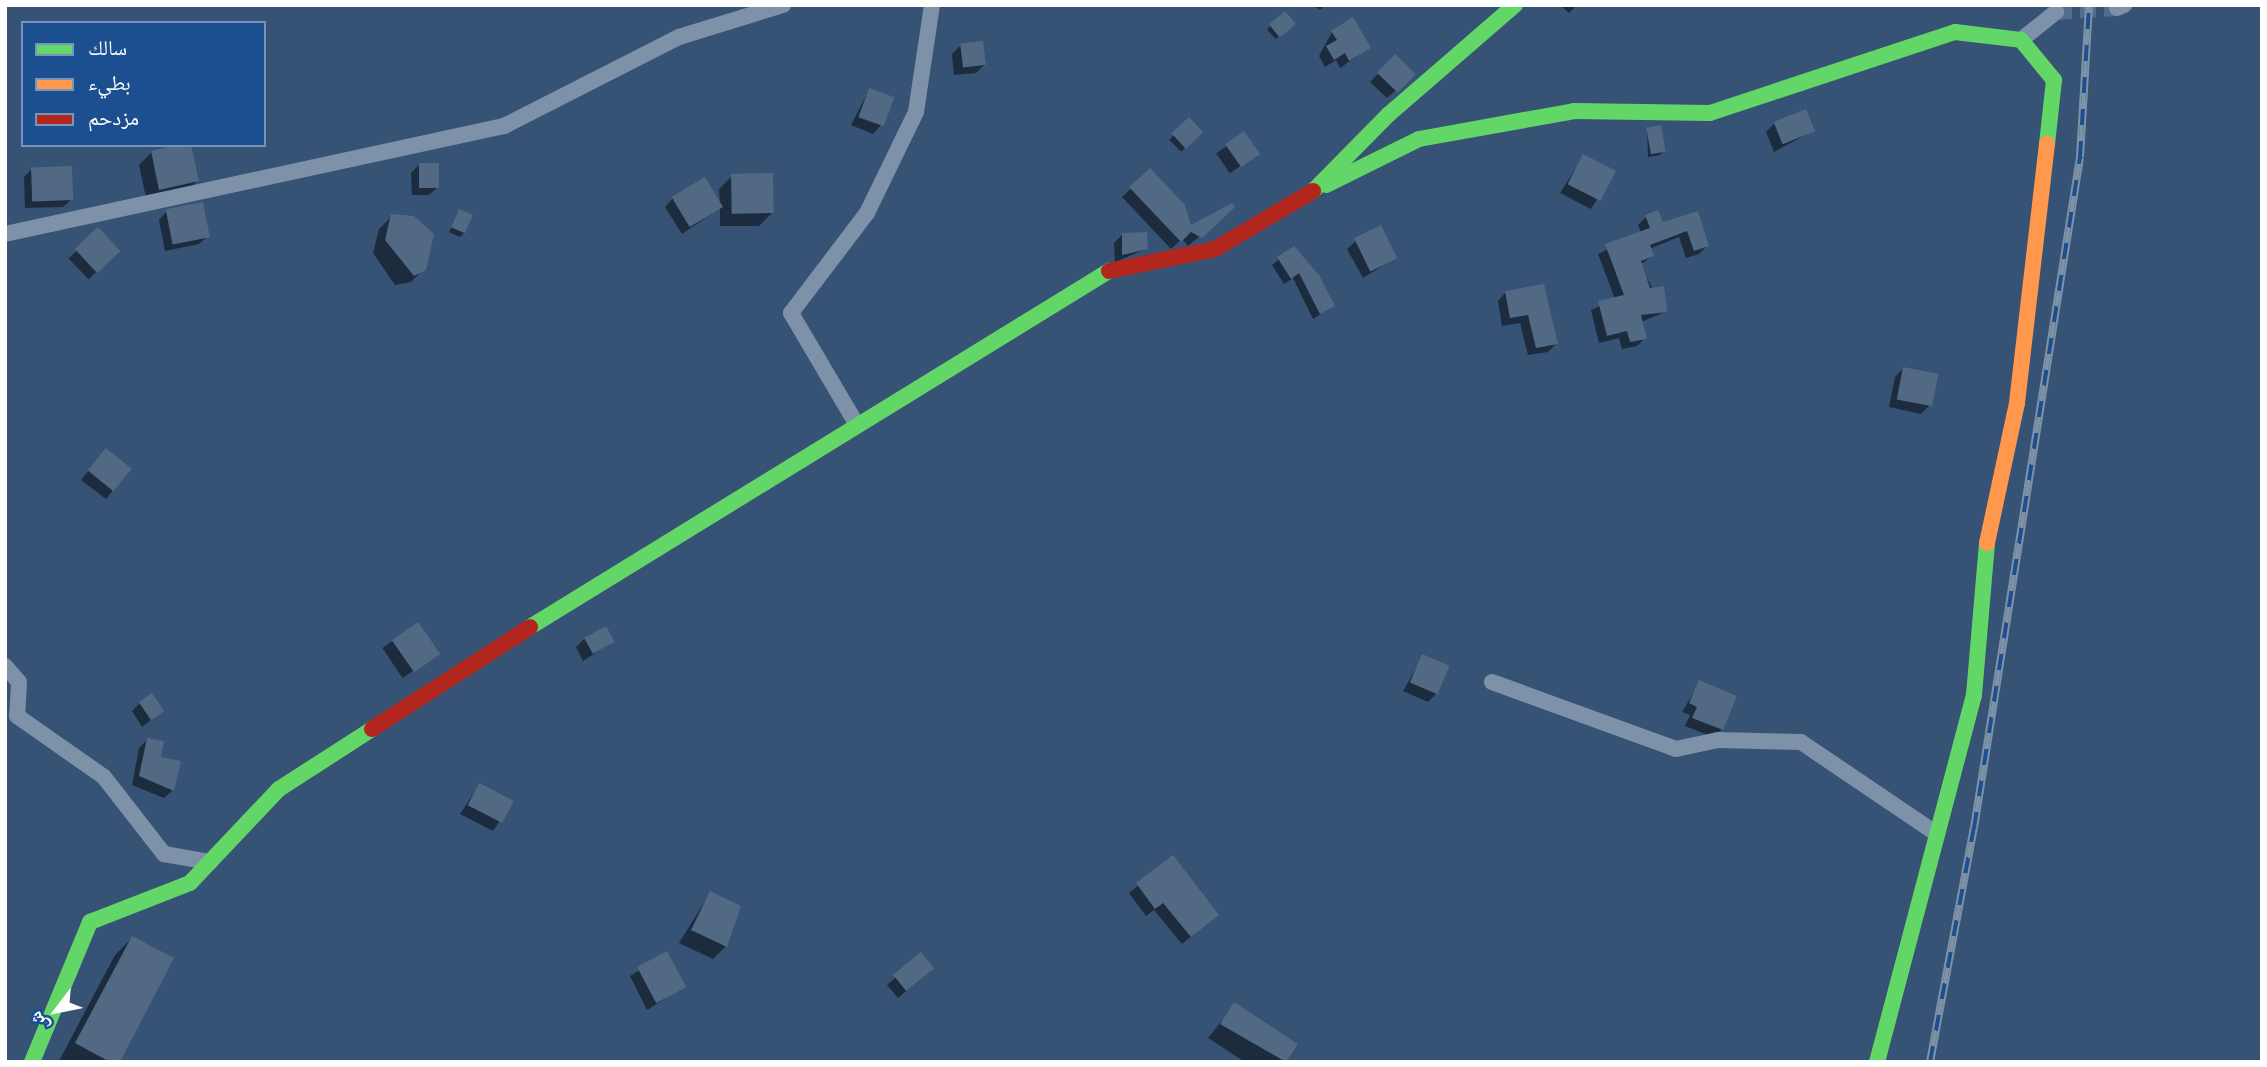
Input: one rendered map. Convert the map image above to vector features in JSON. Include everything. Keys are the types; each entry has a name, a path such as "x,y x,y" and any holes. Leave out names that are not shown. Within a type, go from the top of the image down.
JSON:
{"street":[{"path":"5,234 504,127 679,37 783,5"},
{"path":"857,425 791,313 867,213 916,112 932,5"},
{"path":"1312,192 1388,115 1515,5"},
{"path":"2021,40 2056,12"},
{"path":"32,1062 90,922 190,883 279,789 667,539 857,425 1098,273 1215,249 1312,192 1419,139 1574,111 1710,113 1955,32 2021,40 2054,80 2017,404 1989,523 1974,695 1877,1062"},
{"path":"5,666 19,682 17,716 104,777 164,854 210,862"},
{"path":"1492,682 1676,749 1718,740 1801,742 1937,834"}],"building":[{"path":"1285,11 1296,24 1280,38 1269,24"},
{"path":"1353,17 1371,48 1349,61 1345,53 1334,60 1326,46 1337,40 1331,31"},
{"path":"983,41 986,65 963,68 960,44"},
{"path":"1395,54 1416,74 1398,93 1377,73"},
{"path":"869,88 894,97 884,126 858,117"},
{"path":"1806,109 1815,131 1783,144 1774,122"},
{"path":"1189,117 1203,132 1186,149 1171,133"},
{"path":"1661,125 1666,152 1651,154 1646,128"},
{"path":"1244,131 1260,154 1241,167 1225,144"},
{"path":"167,147 191,147 199,181 159,190 151,151"},
{"path":"1583,154 1616,171 1601,201 1568,184"},
{"path":"419,163 439,163 439,188 419,188"},
{"path":"72,166 73,200 32,201 31,167"},
{"path":"1150,168 1185,205 1191,225 1232,203 1235,207 1202,238 1191,232 1181,242 1129,187"},
{"path":"773,173 774,213 732,214 731,174"},
{"path":"705,177 723,207 690,227 672,197"},
{"path":"203,202 210,237 173,245 166,209"},
{"path":"459,209 473,215 465,233 451,227"},
{"path":"1658,210 1663,222 1698,211 1709,246 1694,251 1687,231 1650,245 1654,256 1641,261 1650,288 1664,286 1667,312 1641,315 1647,339 1630,342 1627,331 1607,336 1598,301 1624,295 1605,244 1650,228 1645,215"},
{"path":"391,214 414,216 434,234 426,270 414,276 385,240"},
{"path":"1381,225 1397,258 1370,271 1354,238"},
{"path":"98,227 121,251 97,273 75,249"},
{"path":"1147,232 1148,249 1122,255 1122,233"},
{"path":"1294,246 1319,275 1335,306 1320,314 1299,273 1291,279 1277,257"},
{"path":"1544,284 1558,344 1536,348 1528,315 1510,318 1505,291"},
{"path":"1903,367 1938,374 1932,406 1897,399"},
{"path":"106,448 132,469 113,491 88,471"},
{"path":"418,622 440,654 414,672 392,640"},
{"path":"606,626 615,642 593,654 584,638"},
{"path":"1422,654 1450,666 1438,694 1410,683"},
{"path":"1699,680 1737,696 1723,730 1692,718 1697,707 1689,703"},
{"path":"152,693 164,711 151,720 139,702"},
{"path":"147,738 164,741 161,757 181,761 174,791 139,776"},
{"path":"479,783 514,801 502,823 468,805"},
{"path":"1173,855 1219,915 1191,937 1163,903 1155,909 1136,883"},
{"path":"710,891 741,906 727,947 691,930"},
{"path":"132,936 174,958 120,1062 110,1062 75,1043"},
{"path":"667,951 686,987 656,1003 637,967"},
{"path":"921,952 934,968 906,991 893,975"},
{"path":"1234,1002 1298,1044 1286,1062 1220,1024"}],"tunnel":[{"path":"2056,12 2117,8"}],"railway":[{"path":"1930,1062 1974,828 2080,157 2089,5"}],"traffic: fast":[{"path":"1313,191 1388,115 1515,5"},
{"path":"1326,185 1419,139 1574,111 1710,113 1955,32 2021,40 2054,80 2047,144"},
{"path":"530,627 1109,271"},
{"path":"1877,1062 1974,695 1987,543"},
{"path":"32,1062 90,922 190,883 279,789 372,729"}],"traffic: slow":[{"path":"1987,543 2017,403 2047,144"}],"traffic: jam":[{"path":"1109,271 1215,249 1313,191"},
{"path":"372,729 530,627"}]}
